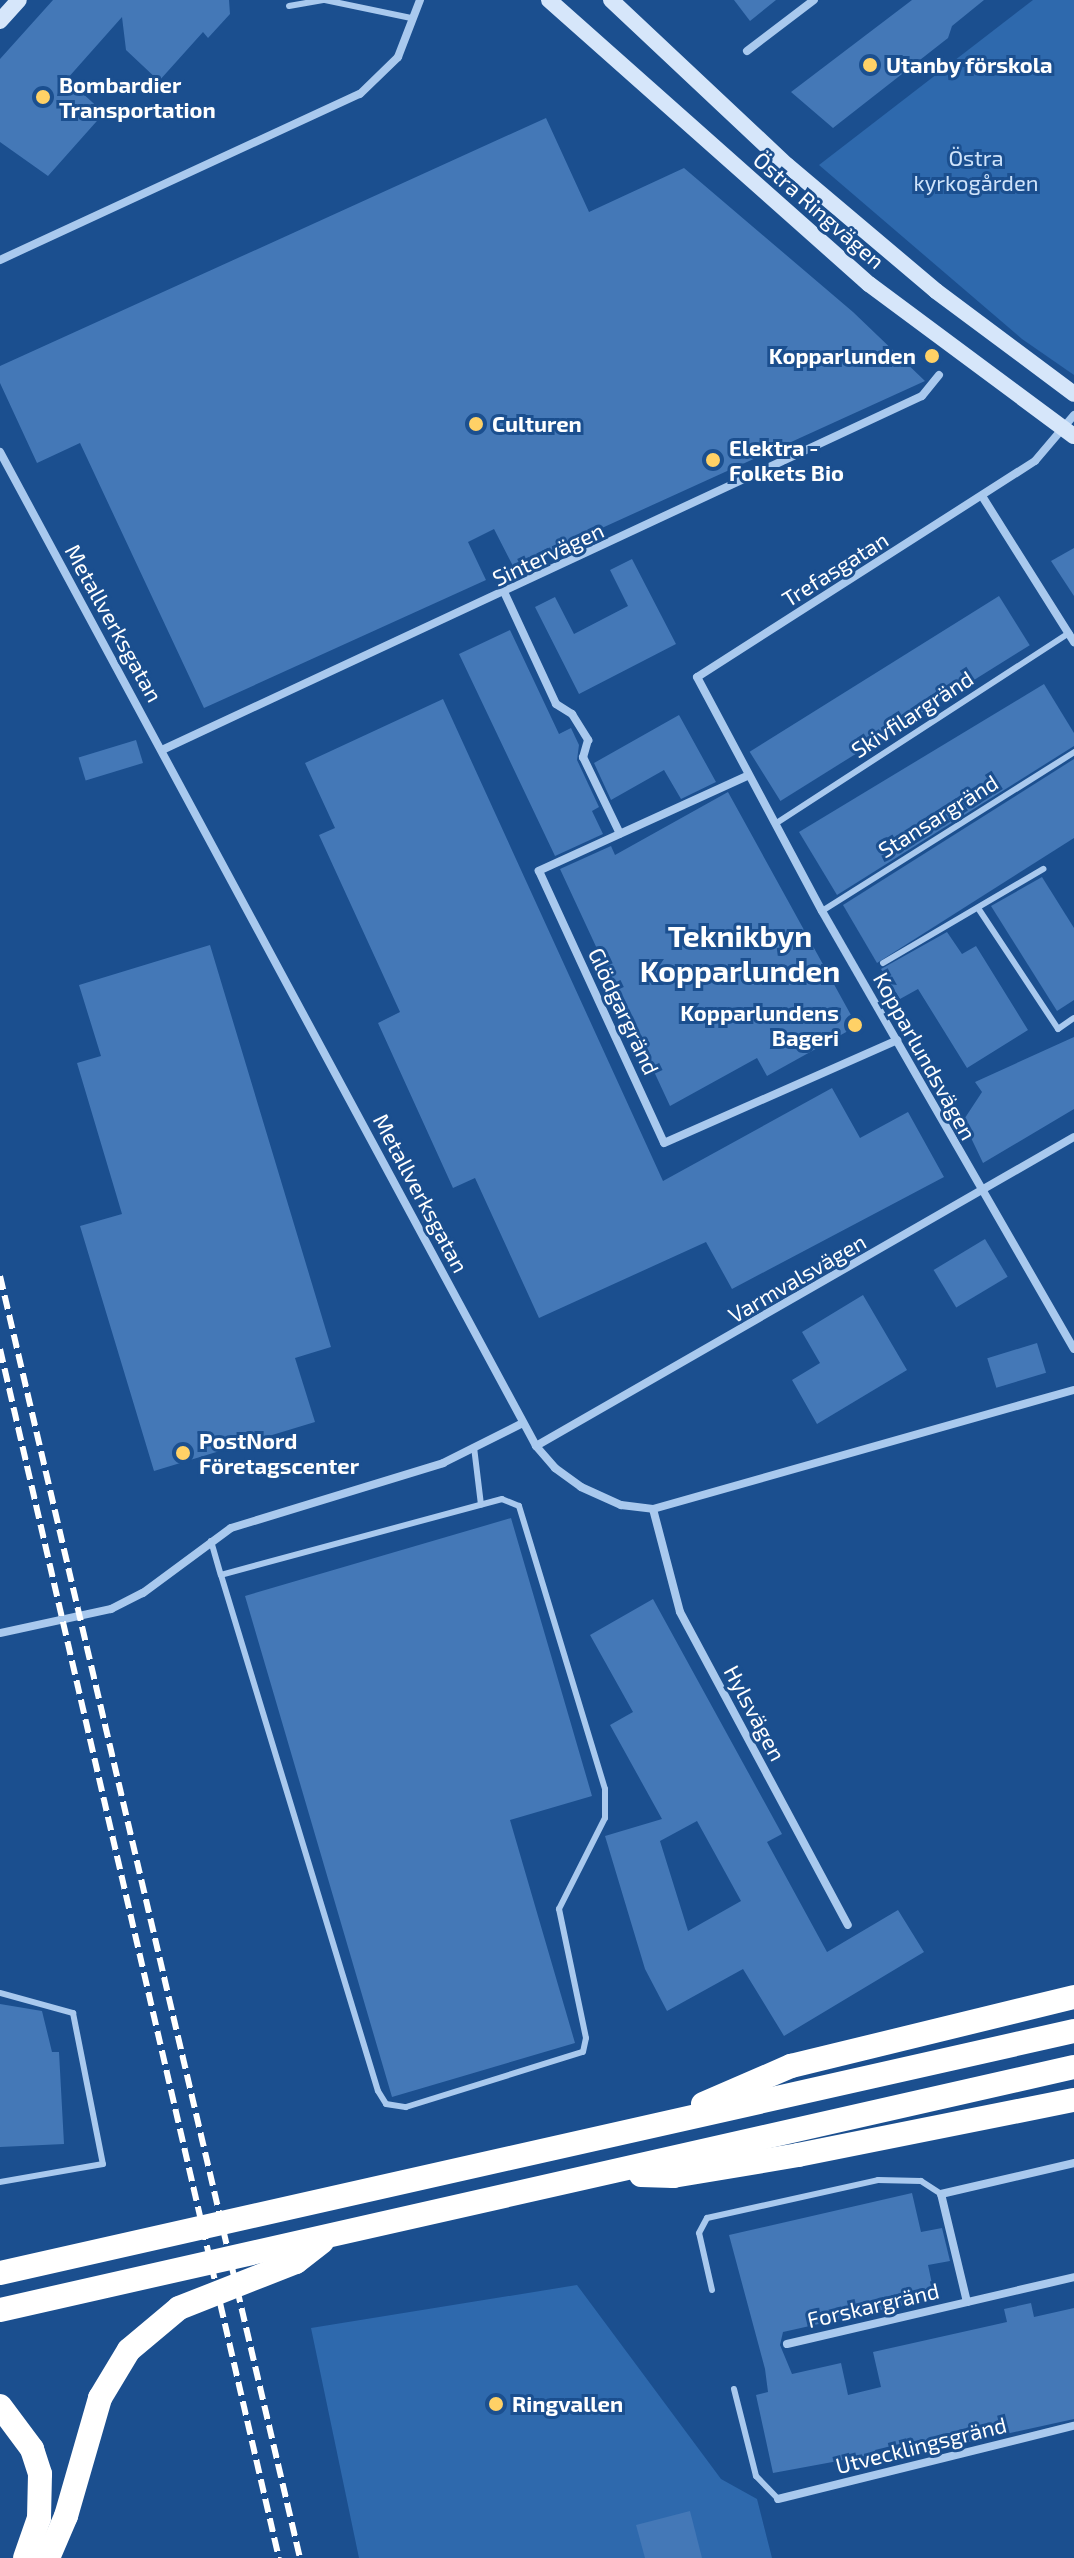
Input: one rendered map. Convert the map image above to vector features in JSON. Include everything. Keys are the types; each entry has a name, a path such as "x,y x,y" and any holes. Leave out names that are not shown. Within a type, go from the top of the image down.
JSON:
{"highway":[{"path":"629,2131 791,2066 1074,1997"},
{"path":"0,2273 1074,2031"},
{"path":"0,2310 1074,2067"},
{"path":"610,2173 673,2176 1074,2100"},
{"path":"48,2558 66,2516 100,2398 129,2350 179,2308 296,2262 329,2237"},
{"path":"0,2406 20,2429 40,2474 39,2518 25,2558"}],"main road":[{"path":"0,21 19,0"},
{"name":"Östra Ringvägen","path":"549,0 869,284 1068,433"},
{"name":"Östra Ringvägen","path":"611,0 787,165 936,291 1074,394"}],"street":[{"path":"0,260 360,94 398,57 420,0"},
{"path":"747,51 814,0"},
{"name":"Sintervägen","path":"162,750 505,594 922,396 939,375"},
{"name":"Trefasgatan","path":"748,777 697,677 1035,461 1068,433 1074,415"},
{"name":"Metallverksgatan","path":"0,452 523,1423 536,1446 581,1487 621,1505 653,1509 1074,1390"},
{"path":"982,496 1072,637"},
{"path":"505,594 556,704 572,714 588,740 583,757 620,834"},
{"name":"Kopparlundsvägen","path":"748,777 982,1193 1074,1349"},
{"name":"Glödgargränd","path":"748,777 539,871 664,1143 897,1040"},
{"name":"Varmvalsvägen","path":"536,1446 982,1193 1074,1137"},
{"path":"0,1633 111,1609 143,1593 231,1528 443,1463 523,1423"},
{"name":"Hylsvägen","path":"653,1509 680,1612 848,1925"},
{"path":"941,2194 1074,2163"},
{"name":"Forskargränd","path":"941,2194 967,2302"},
{"name":"Forskargränd","path":"787,2344 1074,2277"},
{"name":"Utvecklingsgränd","path":"778,2499 1074,2426"}],"lane":[{"path":"289,6 324,0 411,18"},
{"name":"Skivfilargränd","path":"775,824 1072,637"},
{"name":"Stansargränd","path":"822,911 1074,752"},
{"path":"883,963 1043,869"},
{"path":"978,908 1058,1029 1074,1018"},
{"path":"474,1447 481,1505"},
{"path":"211,1541 221,1575 378,2091 386,2104 406,2107 571,2059 583,2052 586,2038 559,1909 605,1818 605,1789 527,1519 519,1506 502,1499 221,1575"},
{"path":"0,1993 73,2013 103,2164 0,2182"},
{"path":"712,2290 699,2233 707,2218 878,2180 921,2181 941,2194"},
{"path":"734,2389 756,2476 778,2499"}],"green space":[{"name":"Östra kyrkogården","path":"1033,0 1074,0 1074,375 1022,339 819,165"},
{"name":"Ringvallen","path":"577,2285 721,2479 757,2499 772,2558 359,2558 311,2328"}],"building":[{"name":"Bombardier Transportation","path":"53,0 229,0 230,14 208,38 203,32 159,81 126,50 122,17 67,79 104,113 48,176 0,142 0,59"},
{"path":"734,0 776,0 750,21"},
{"name":"Utanby förskola","path":"912,0 984,0 952,26 948,38 833,128 791,92"},
{"name":"Culturen","path":"546,118 589,212 684,168 853,312 925,381 514,568 494,529 468,542 486,580 204,708 80,443 37,463 0,383 0,366"},
{"path":"1074,548 1074,596 1051,561"},
{"path":"632,559 676,644 579,694 535,607 555,597 574,634 628,606 610,570"},
{"path":"999,596 1030,645 780,801 750,752"},
{"path":"510,630 559,734 571,728 579,745 577,760 599,807 592,811 603,834 555,856 459,654"},
{"path":"1044,684 1074,733 1074,746 837,895 799,832"},
{"path":"443,699 663,1181 832,1088 860,1138 908,1112 944,1177 732,1289 706,1242 539,1318 475,1178 453,1188 378,1023 400,1012 319,835 335,828 305,763"},
{"path":"679,715 716,782 681,799 664,770 611,800 594,763"},
{"path":"136,740 143,763 86,780 79,758"},
{"path":"1074,759 1074,838 877,963 843,905"},
{"path":"728,792 857,1026 767,1076 757,1058 670,1106 560,869 611,846 615,855"},
{"path":"1042,877 1074,928 1074,1000 1057,1011 991,906"},
{"path":"947,932 962,954 976,946 1028,1030 967,1068 918,989 900,999 881,969"},
{"path":"210,945 331,1347 295,1358 315,1422 154,1471 80,1226 122,1214 77,1063 101,1056 79,985"},
{"path":"1074,1037 1074,1109 983,1163 963,1121 982,1092 975,1082"},
{"path":"985,1239 1008,1277 956,1308 934,1270"},
{"path":"863,1295 907,1370 817,1424 792,1380 820,1363 802,1332"},
{"path":"1037,1343 1046,1373 996,1388 987,1358"},
{"path":"511,1518 592,1796 510,1820 575,2043 392,2097 245,1596"},
{"path":"653,1599 782,1834 767,1842 827,1952 898,1910 924,1952 784,2036 743,1969 667,2011 645,1969 605,1836 662,1819 610,1725 633,1712 590,1635","holes":["697,1821 741,1901 688,1931 660,1841"]},
{"path":"0,2004 42,2011 52,2052 59,2052 64,2144 0,2147"},
{"path":"912,2193 921,2232 942,2228 950,2261 928,2265 935,2298 783,2332 780,2345 792,2374 841,2363 848,2395 881,2387 873,2352 1007,2322 1004,2309 1031,2303 1034,2317 1074,2308 1074,2419 915,2454 912,2441 875,2450 876,2454 773,2473 756,2395 768,2392 765,2369 729,2235"},
{"path":"690,2511 702,2558 645,2558 636,2525"}],"railway":[{"path":"0,1276 300,2558"},
{"path":"0,1349 279,2558"}],"place":[{"name":"Utanby förskola","path":"870,65"},
{"name":"Bombardier Transportation","path":"43,97"},
{"name":"Kopparlunden","path":"932,356"},
{"name":"Culturen","path":"476,424"},
{"name":"Elektra - Folkets Bio","path":"713,460"},
{"name":"Kopparlundens Bageri","path":"855,1025"},
{"name":"PostNord Företagscenter","path":"183,1453"},
{"name":"Ringvallen","path":"496,2404"}],"district":[{"name":"Teknikbyn Kopparlunden","path":"740,952"}]}
